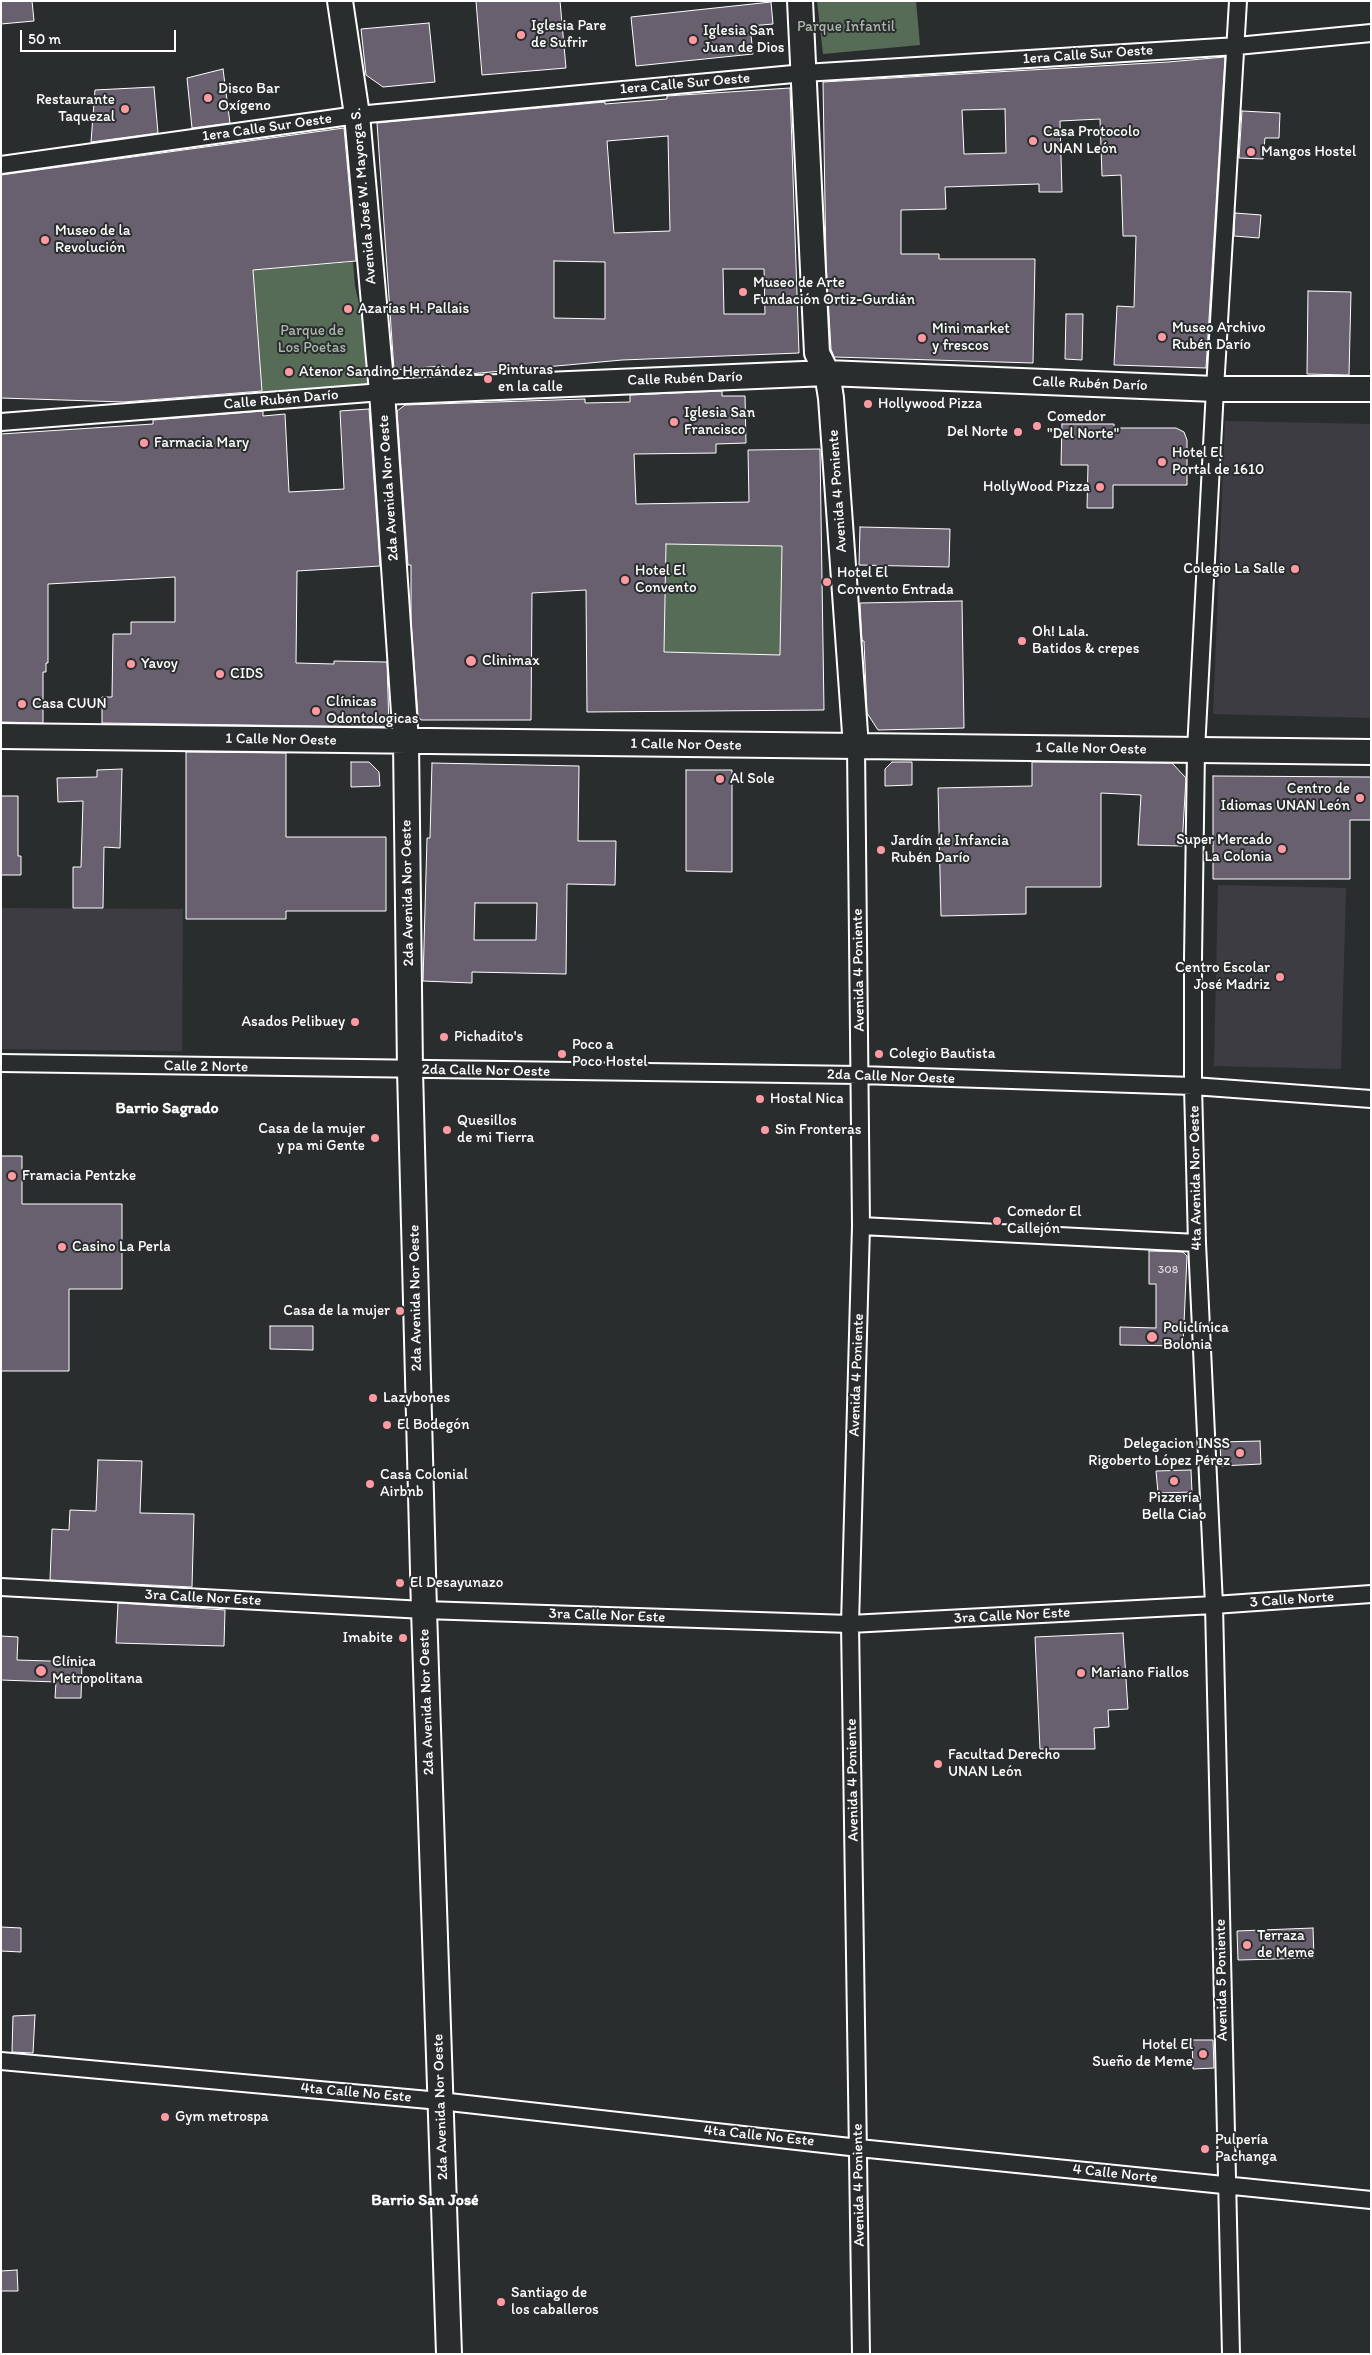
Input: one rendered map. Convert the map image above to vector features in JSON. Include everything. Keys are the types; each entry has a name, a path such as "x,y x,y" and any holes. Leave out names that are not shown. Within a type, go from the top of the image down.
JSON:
{"street":[{"name":"Avenida José W. Mayorga S.","path":"340,1 357,115 382,392"},
{"name":"Avenida 4 Poniente","path":"800,1 817,352 826,373 831,398 856,747 861,1226 850,1624 861,2354"},
{"name":"4ta Avenida Nor Oeste","path":"1214,1605 1197,1243 1193,1086 1196,750 1214,389 1238,1"},
{"name":"1era Calle Sur Oeste","path":"1,165 357,115 804,73 1236,46 1371,34"},
{"name":"Calle Rubén Darío","path":"1,422 382,392 826,373 1214,389 1371,389"},
{"name":"2da Avenida Nor Oeste","path":"382,392 406,742 410,1070 424,1610 449,2354"},
{"name":"1 Calle Nor Oeste","path":"1,736 1371,752"},
{"name":"Calle 2 Norte","path":"1,1063 410,1070"},
{"name":"2da Calle Nor Oeste","path":"410,1070 860,1075 1193,1086 1371,1100"},
{"path":"861,1226 1197,1243"},
{"name":"3ra Calle Nor Este","path":"1,1587 424,1610 850,1624 1214,1605"},
{"name":"3 Calle Norte","path":"1214,1605 1371,1594"},
{"name":"Avenida 5 Poniente","path":"1214,1605 1231,2354"},
{"name":"4ta Calle No Este","path":"1,2061 440,2101 859,2148"},
{"name":"4 Calle Norte","path":"859,2148 1371,2200"}],"shaded area":[{"name":"Colegio La Salle","path":"1225,421 1371,424 1371,718 1213,714"},
{"name":"Centro Escolar José Madriz","path":"1218,885 1346,888 1341,1069 1214,1066"},
{"path":"1,908 183,909 182,1051 1,1049"}],"green space":[{"name":"Parque Infantil","path":"817,1 916,1 920,45 823,54"},
{"name":"Parque de Los Poetas","path":"353,262 355,286 376,381 365,393 262,393 253,270"},
{"path":"666,544 782,546 780,655 664,652"}],"building":[{"path":"1,1 32,1 34,21 1,24"},
{"name":"Iglesia Pare de Sufrir","path":"476,1 560,1 566,68 482,75"},
{"name":"Iglesia San Juan de Dios","path":"771,2 773,24 750,26 753,54 636,66 631,17"},
{"path":"429,23 435,82 383,87 366,75 361,29"},
{"path":"1225,57 1206,368 1114,365 1117,306 1134,307 1136,236 1123,236 1121,175 1102,176 1100,119 1060,121 1062,192 1039,192 1039,184 945,187 946,209 901,210 901,254 939,254 939,259 1035,259 1033,363 834,357 831,349 826,263 823,82","holes":["1005,109 1006,153 964,154 962,110"]},
{"name":"Disco Bar Oxígeno","path":"223,69 230,123 192,128 187,78"},
{"name":"Restaurante Taquezal","path":"154,87 158,133 91,142 95,90"},
{"path":"790,88 799,353 622,360 458,375 442,366 394,370 377,123 605,102 605,104 667,99 667,96","holes":["668,136 670,231 614,233 607,141","554,261 605,262 605,319 554,318","723,269 764,269 765,314 724,314"]},
{"path":"1242,111 1280,113 1279,138 1265,138 1263,159 1239,158"},
{"path":"344,128 356,261 253,270 262,391 124,402 1,398 1,175"},
{"path":"1235,213 1261,215 1259,238 1234,236"},
{"path":"1308,291 1351,292 1349,375 1307,374"},
{"path":"1066,314 1083,314 1082,360 1065,359"},
{"path":"722,391 722,396 745,396 746,443 716,444 716,453 634,454 636,504 749,502 748,450 820,449 824,710 587,712 586,590 532,593 531,720 421,720 418,716 411,621 411,565 408,565 397,411 405,405 585,399 585,403 630,402 630,395","holes":["666,544 782,546 780,655 664,652"]},
{"path":"369,409 380,566 297,571 296,663 334,664 334,661 387,662 389,727 102,723 102,697 112,697 113,634 131,634 131,622 175,622 175,577 48,584 48,663 46,663 46,672 43,672 43,723 1,722 1,434 153,424 153,420 263,411 263,416 285,414 289,492 344,489 340,411"},
{"path":"1062,424 1114,424 1114,428 1176,428 1184,432 1187,440 1187,485 1113,485 1113,508 1087,508 1088,465 1061,465"},
{"path":"860,527 950,529 949,567 859,565"},
{"path":"962,601 964,728 878,730 867,713 864,641 862,641 860,603"},
{"path":"186,752 286,753 286,837 386,837 386,911 286,911 286,919 186,919"},
{"path":"351,762 369,762 379,772 380,786 351,787"},
{"path":"892,762 912,762 912,785 885,786 885,769"},
{"path":"1032,762 1172,763 1186,778 1182,846 1138,845 1141,795 1101,793 1101,887 1026,887 1026,914 941,916 938,788 1032,786"},
{"path":"432,763 579,766 578,841 616,841 615,885 567,884 566,974 472,972 472,983 423,981 427,838 430,838","holes":["475,903 537,903 536,940 474,940"]},
{"path":"122,769 120,848 104,847 103,908 73,908 73,867 81,867 83,801 58,802 57,778 97,777 97,770"},
{"path":"686,770 732,770 732,872 686,871"},
{"name":"Super Mercado La Colonia","path":"1213,776 1371,777 1371,820 1350,820 1350,879 1213,879"},
{"path":"1,796 18,796 18,856 21,856 21,875 1,875"},
{"name":"Casino La Perla","path":"1,1156 22,1156 22,1204 122,1204 122,1289 69,1289 69,1371 1,1371"},
{"path":"1149,1251 1183,1252 1187,1256 1183,1346 1120,1345 1120,1327 1156,1328 1156,1284 1149,1284"},
{"path":"270,1326 313,1326 313,1350 270,1349"},
{"name":"Delegacion INSS Rigoberto López Pérez","path":"1260,1441 1261,1464 1221,1466 1220,1442"},
{"path":"98,1460 142,1461 140,1513 194,1514 192,1587 50,1580 52,1529 69,1530 70,1510 96,1511"},
{"name":"Pizzería Bella Ciao","path":"1191,1470 1192,1492 1158,1493 1156,1471"},
{"path":"118,1603 225,1610 224,1646 116,1643"},
{"name":"Mariano Fiallos","path":"1123,1633 1128,1709 1108,1710 1109,1727 1094,1728 1095,1749 1040,1749 1035,1637"},
{"name":"Clínica Metropolitana","path":"1,1636 18,1637 17,1660 82,1662 81,1698 55,1698 56,1682 1,1680"},
{"path":"1,1927 21,1928 21,1952 1,1951"},
{"path":"1313,1928 1314,1958 1238,1960 1237,1931"},
{"path":"35,2015 33,2053 12,2052 13,2016"},
{"name":"Hotel El Sueño de Meme","path":"1192,2040 1213,2040 1214,2068 1193,2069"},
{"path":"17,2270 18,2291 1,2291 1,2271"}],"place":[{"name":"Iglesia Pare de Sufrir","path":"521,35"},
{"name":"Iglesia San Juan de Dios","path":"693,40"},
{"name":"Disco Bar Oxígeno","path":"208,98"},
{"name":"Restaurante Taquezal","path":"125,109"},
{"name":"Casa Protocolo UNAN León","path":"1033,141"},
{"name":"Mangos Hostel","path":"1251,152"},
{"name":"Museo de la Revolución","path":"45,240"},
{"name":"Museo de Arte Fundación Ortiz-Gurdián","path":"743,292"},
{"name":"Azarías H. Pallais","path":"348,309"},
{"name":"Museo Archivo Rubén Darío","path":"1162,337"},
{"name":"Mini market y frescos","path":"922,338"},
{"name":"Atenor Sandino Hernández","path":"289,372"},
{"name":"Pinturas en la calle","path":"488,379"},
{"name":"Hollywood Pizza","path":"868,404"},
{"name":"Iglesia San Francisco","path":"674,422"},
{"name":"Comedor \"Del Norte\"","path":"1037,426"},
{"name":"Del Norte","path":"1018,432"},
{"name":"Farmacia Mary","path":"144,443"},
{"name":"Hotel El Portal de 1610","path":"1162,462"},
{"name":"HollyWood Pizza","path":"1100,487"},
{"name":"Colegio La Salle","path":"1295,569"},
{"name":"Hotel El Convento","path":"625,580"},
{"name":"Hotel El Convento Entrada","path":"827,582"},
{"name":"Oh! Lala. Batidos & crepes","path":"1022,641"},
{"name":"Clinimax","path":"471,661"},
{"name":"Yavoy","path":"131,664"},
{"name":"CIDS","path":"220,674"},
{"name":"Casa CUUN","path":"22,704"},
{"name":"Clínicas Odontologicas","path":"316,711"},
{"name":"Al Sole","path":"720,779"},
{"name":"Centro de Idiomas UNAN León","path":"1360,798"},
{"name":"Super Mercado La Colonia","path":"1282,849"},
{"name":"Jardín de Infancia Rubén Darío","path":"881,850"},
{"name":"Centro Escolar José Madriz","path":"1280,977"},
{"name":"Asados Pelibuey","path":"355,1022"},
{"name":"Pichadito's","path":"444,1037"},
{"name":"Poco a Poco Hostel","path":"562,1054"},
{"name":"Colegio Bautista","path":"879,1054"},
{"name":"Hostal Nica","path":"760,1099"},
{"name":"Quesillos de mi Tierra","path":"447,1130"},
{"name":"Sin Fronteras","path":"765,1130"},
{"name":"Casa de la mujer y pa mi Gente","path":"375,1138"},
{"name":"Framacia Pentzke","path":"12,1176"},
{"name":"Comedor El Callejón","path":"997,1221"},
{"name":"Casino La Perla","path":"62,1247"},
{"name":"Casa de la mujer","path":"400,1311"},
{"name":"Policlínica Bolonia","path":"1152,1337"},
{"name":"Lazybones","path":"373,1398"},
{"name":"El Bodegón","path":"387,1425"},
{"name":"Delegacion INSS Rigoberto López Pérez","path":"1240,1453"},
{"name":"Pizzería Bella Ciao","path":"1174,1481"},
{"name":"Casa Colonial Airbnb","path":"370,1484"},
{"name":"El Desayunazo","path":"400,1583"},
{"name":"Imabite","path":"403,1638"},
{"name":"Clínica Metropolitana","path":"41,1671"},
{"name":"Mariano Fiallos","path":"1081,1673"},
{"name":"Facultad Derecho UNAN León","path":"938,1764"},
{"name":"Terraza de Meme","path":"1247,1945"},
{"name":"Hotel El Sueño de Meme","path":"1203,2054"},
{"name":"Gym metrospa","path":"165,2117"},
{"name":"Pulpería Pachanga","path":"1205,2149"},
{"name":"Santiago de los caballeros","path":"501,2302"}],"district":[{"name":"Barrio Sagrado","path":"167,1109"},
{"name":"Barrio San José","path":"425,2201"}]}
